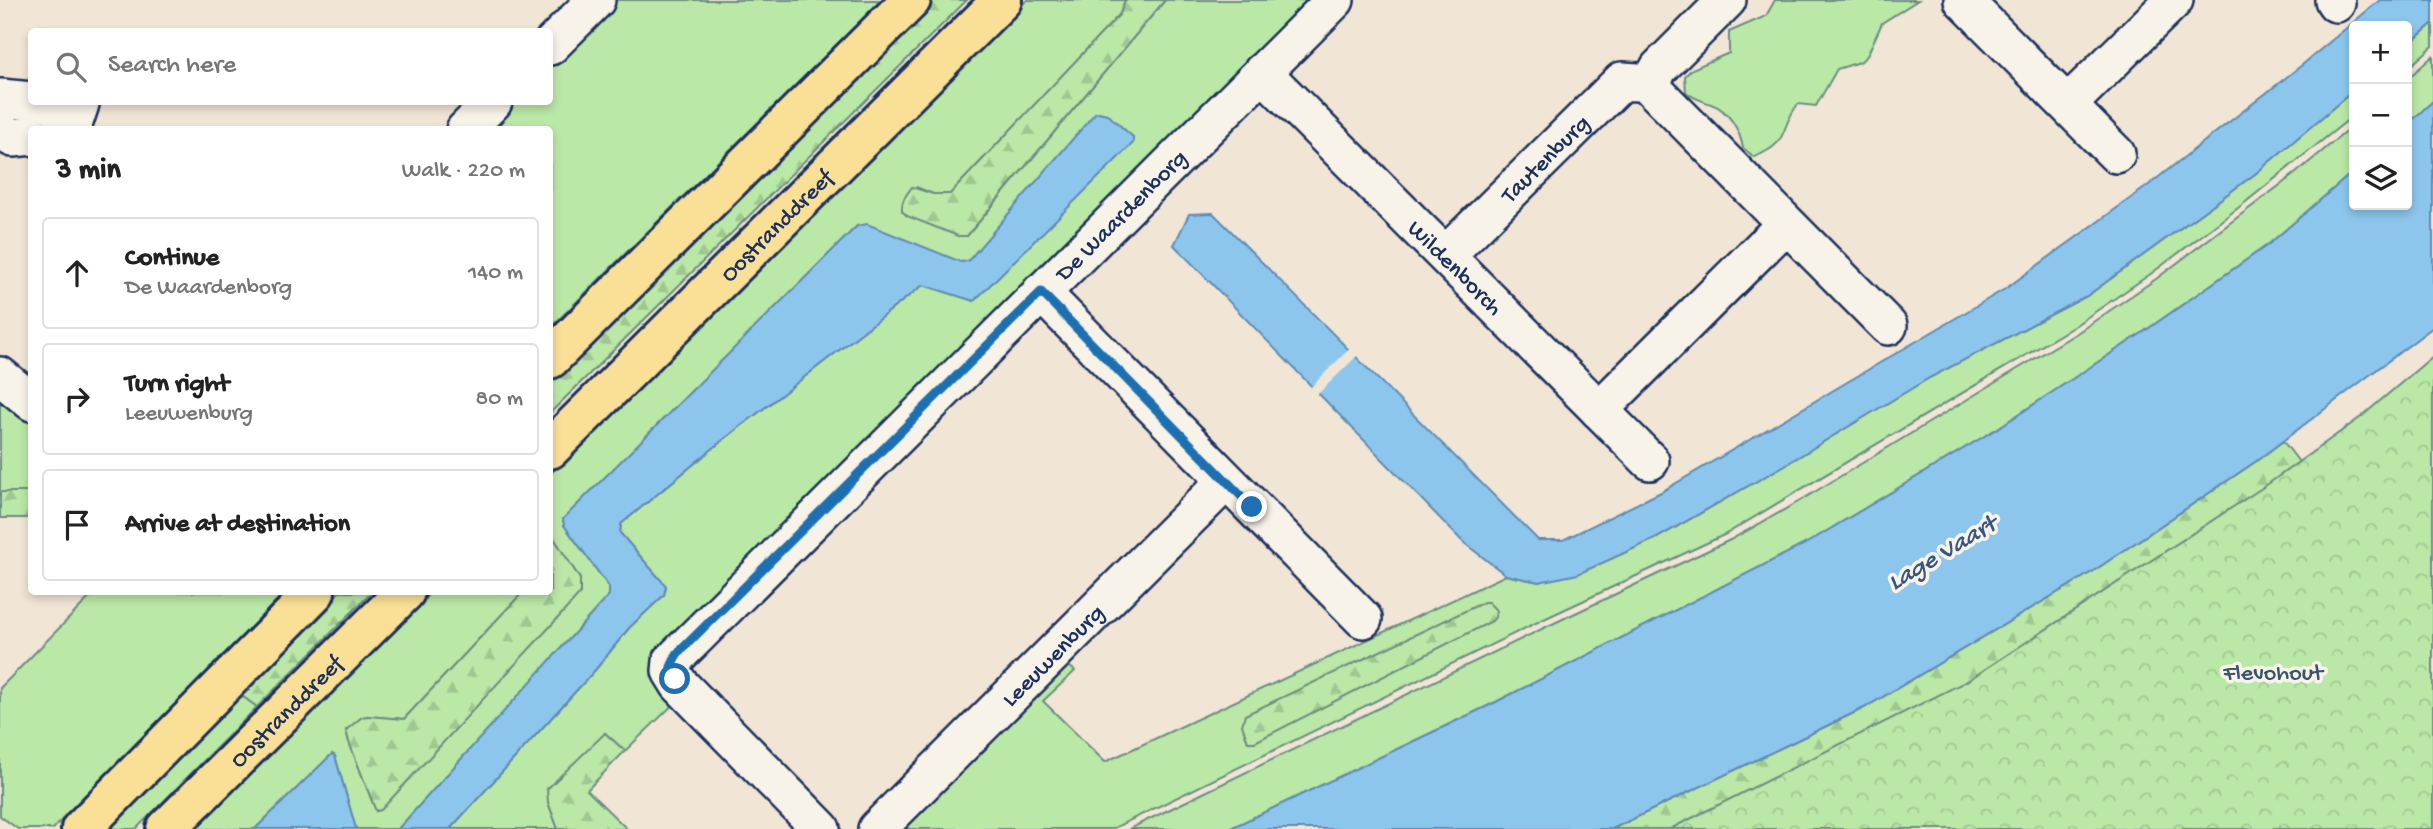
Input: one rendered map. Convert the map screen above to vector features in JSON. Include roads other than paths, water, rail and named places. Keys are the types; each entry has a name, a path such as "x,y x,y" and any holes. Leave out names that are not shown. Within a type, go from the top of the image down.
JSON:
{"main road":[{"path":"553,356 911,0"},
{"name":"Oostranddreef","path":"553,446 1002,0"},
{"path":"81,829 312,595"},
{"name":"Oostranddreef","path":"166,829 402,595"}],"street":[{"path":"553,43 596,0"},
{"name":"De Waardenborg","path":"821,829 684,690 671,667 677,654 1335,0"},
{"path":"1727,0 1659,68 1653,83 1655,93 1888,326"},
{"path":"1963,0 2116,154"},
{"path":"2068,104 2174,0"},
{"name":"Wildenborch","path":"1262,72 1650,461"},
{"name":"Tautenburg","path":"1446,255 1622,81 1653,83"},
{"path":"0,98 28,101"},
{"path":"70,126 73,125 80,105"},
{"path":"469,126 491,105"},
{"path":"0,131 13,138 28,136"},
{"path":"1598,410 1785,225"},
{"path":"1041,292 1363,619"},
{"path":"0,376 28,399"},
{"name":"Leeuwenburg","path":"877,829 1226,481"}],"water":[{"path":"2380,0 2433,0 2433,23 2412,42 2412,21 2355,21"},
{"path":"2349,26 2349,94 2255,174 2087,296 1929,378 1655,539 1578,574 1539,582 1506,575 1463,542 1174,245 1189,214 1213,213 1538,540 1563,540 1661,492 2005,289 2146,187"},
{"name":"Lage Vaart","path":"2433,101 2433,327 2255,462 2092,572 1864,708 1612,829 1229,829 1494,703 1807,543 1998,428 2142,333 2269,244 2349,175 2349,210 2412,210 2412,120"},
{"path":"1095,113 1107,114 1133,137 1133,143 974,301 923,285 723,440 621,524 620,533 666,586 664,595 629,628 596,669 450,829 398,829 609,595 609,587 564,525 563,519 857,226 867,224 961,262 968,261"},
{"path":"332,754 335,756 356,829 255,829"}],"park label":[{"name":"Flevohout","path":"2273,671"}]}
